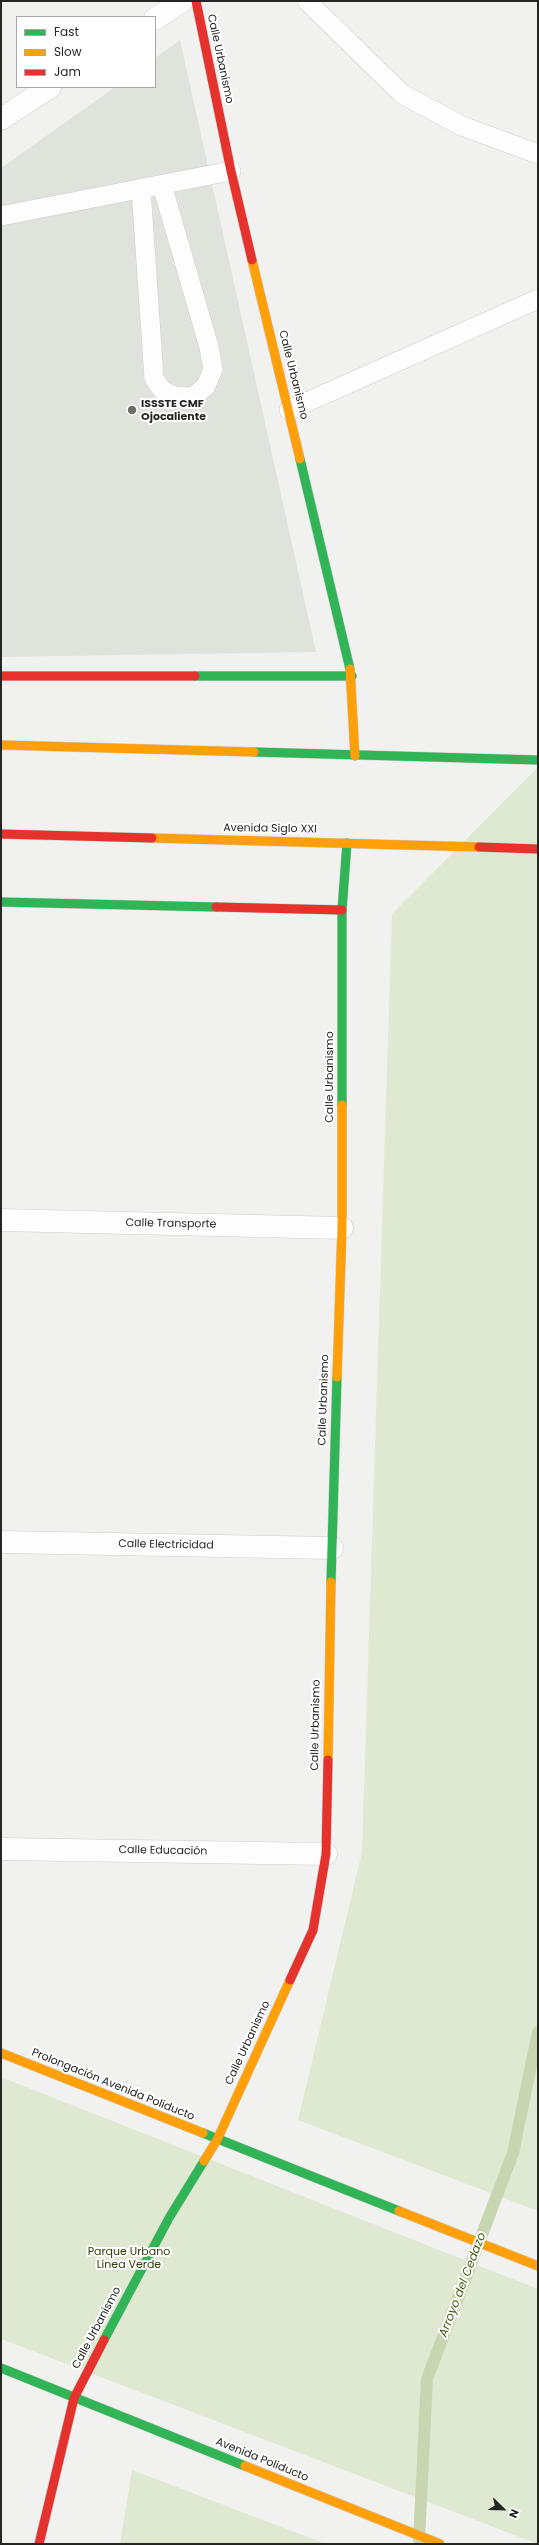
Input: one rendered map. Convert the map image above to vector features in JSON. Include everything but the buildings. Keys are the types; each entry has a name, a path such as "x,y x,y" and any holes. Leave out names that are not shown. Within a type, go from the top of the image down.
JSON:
{"main road":[{"name":"Calle Urbanismo","path":"196,1 231,171 352,676 354,756"},
{"path":"1,676 352,676"},
{"path":"1,745 538,760"},
{"name":"Avenida Siglo XXI","path":"1,834 538,849"},
{"name":"Calle Urbanismo","path":"39,2544 74,2398 169,2218 217,2140 313,1930 326,1854 332,1548 342,1228 342,910 347,843"},
{"path":"1,902 342,910"},
{"name":"Prolongación Avenida Poliducto","path":"1,2053 217,2140"},
{"path":"217,2140 538,2266"},
{"path":"1,2368 74,2398"},
{"name":"Avenida Poliducto","path":"74,2398 440,2544"}],"street":[{"path":"156,18 182,1"},
{"path":"1,119 48,88"},
{"name":"Calle Transporte","path":"1,1220 342,1228"},
{"name":"Calle Electricidad","path":"1,1542 332,1548"},
{"name":"Calle Educación","path":"1,1849 326,1854"}],"lane":[{"path":"307,1 402,94 462,126 538,154"},
{"path":"1,216 231,171"},
{"path":"141,189 154,378 162,390 174,396 193,397 206,386 213,369 211,354 162,184"},
{"path":"289,410 538,299"}],"shaded area":[{"name":"ISSSTE CMF Ojocaliente","path":"180,40 316,652 1,657 1,168 114,88 156,88 156,57"}],"green space":[{"path":"538,767 538,2211 298,2120 362,1852 392,914"},
{"name":"Parque Urbano Línea Verde","path":"1,2077 538,2289 538,2544 1,2339"},
{"path":"132,2470 326,2544 120,2544"}],"waterway":[{"name":"Arroyo del Cedazo","path":"419,2540 427,2379 513,2153 538,2032"}],"traffic: fast":[{"path":"300,459 350,669"},
{"path":"195,676 352,676"},
{"path":"254,752 538,760"},
{"path":"342,1105 342,910 347,843"},
{"path":"1,902 216,907"},
{"path":"331,1582 337,1377"},
{"path":"203,2133 399,2211"},
{"path":"104,2340 169,2218 204,2161"},
{"path":"1,2368 245,2466"}],"traffic: slow":[{"path":"252,260 300,459"},
{"path":"350,669 355,756"},
{"path":"1,745 254,752"},
{"path":"152,838 479,847"},
{"path":"337,1377 342,1228 342,1105"},
{"path":"328,1760 331,1582"},
{"path":"204,2161 217,2140 290,1980"},
{"path":"1,2053 203,2133"},
{"path":"399,2211 538,2266"},
{"path":"245,2466 440,2544"}],"traffic: jam":[{"path":"196,1 231,171 252,260"},
{"path":"1,676 195,676"},
{"path":"1,834 152,838"},
{"path":"479,847 538,849"},
{"path":"216,907 342,910"},
{"path":"290,1980 313,1930 326,1854 328,1760"},
{"path":"39,2544 74,2398 104,2340"}],"place":[{"name":"ISSSTE CMF Ojocaliente","path":"132,410"}]}
